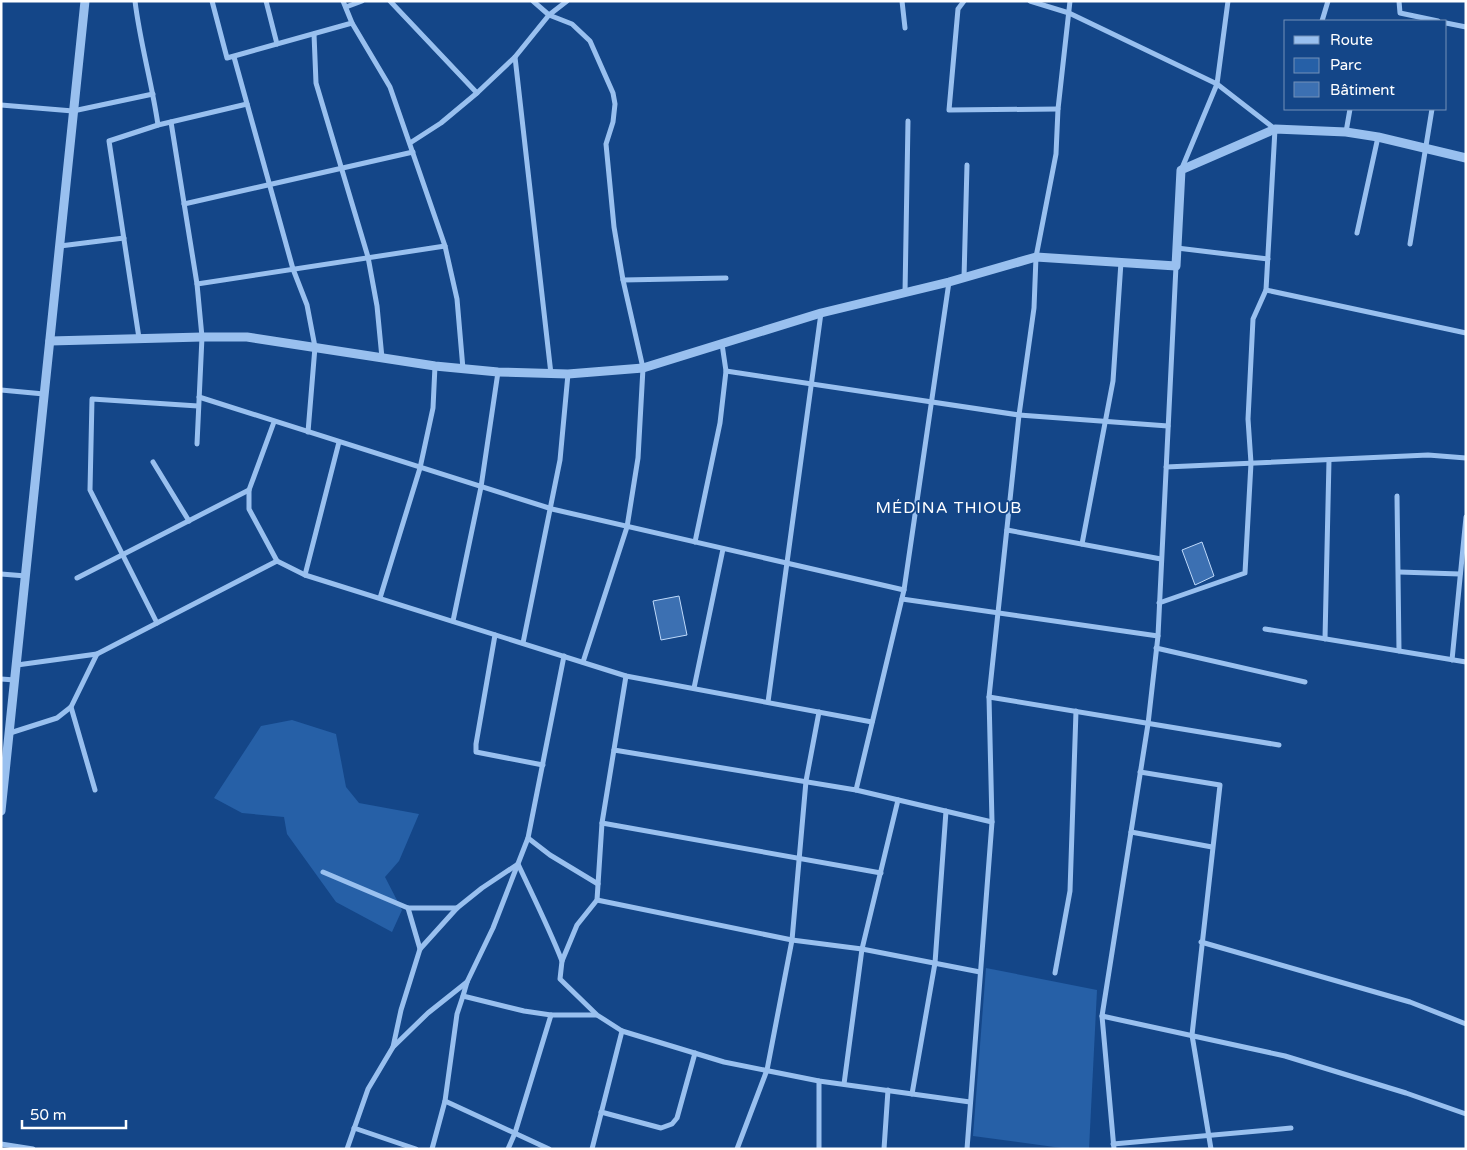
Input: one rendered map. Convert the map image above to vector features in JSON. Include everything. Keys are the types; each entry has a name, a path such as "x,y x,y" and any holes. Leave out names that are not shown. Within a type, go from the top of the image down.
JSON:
{"street":[{"path":"1,816 85,1"},
{"path":"136,1 139,32 158,125"},
{"path":"212,1 227,58 352,23"},
{"path":"266,1 277,44"},
{"path":"362,1 344,4 352,23 390,87 445,246 457,299 463,369"},
{"path":"390,1 477,93"},
{"path":"532,1 549,16 572,24 590,41 613,93 615,104 613,122 606,144 614,227 623,280 643,368 638,458 627,527 583,662"},
{"path":"410,143 441,123 477,93 515,57 549,16 568,1"},
{"path":"902,1 906,28"},
{"path":"964,1 958,9 949,110 1058,109"},
{"path":"1030,1 1069,13 1217,84 1275,129"},
{"path":"967,1149 992,822 989,697 1019,415 1034,308 1036,257 1056,154 1058,109 1070,1"},
{"path":"1228,1 1217,84 1181,170 1158,636 1148,724 1102,1016 1114,1146 1291,1128"},
{"path":"1322,20 1328,1"},
{"path":"1399,1 1400,14 1433,20"},
{"path":"1447,23 1466,27"},
{"path":"314,34 316,84 368,257 377,306 382,358"},
{"path":"234,57 293,269 307,305 315,347 308,432"},
{"path":"515,57 551,374"},
{"path":"1,105 73,111 106,106 153,94"},
{"path":"139,338 109,141 158,125 247,104"},
{"path":"1346,132 1350,110"},
{"path":"1410,244 1432,110"},
{"path":"905,293 908,121"},
{"path":"171,122 197,284 202,336 197,444"},
{"path":"1159,603 1245,573 1251,463 1248,419 1253,319 1266,290 1275,129"},
{"path":"1181,170 1275,129 1346,132 1378,137 1466,158"},
{"path":"1356,233 1378,137"},
{"path":"184,204 413,152"},
{"path":"964,278 967,166"},
{"path":"60,246 124,238"},
{"path":"197,284 445,246"},
{"path":"1177,248 1268,259"},
{"path":"50,341 202,336 247,337 435,366 498,372 568,374 643,368 821,313 949,282 1036,257 1176,266"},
{"path":"1082,544 1113,382 1121,262"},
{"path":"623,280 726,278"},
{"path":"856,790 904,590 949,282"},
{"path":"1266,290 1466,333"},
{"path":"768,702 821,313"},
{"path":"695,542 720,423 726,371 722,344"},
{"path":"380,598 420,468 433,408 435,366"},
{"path":"726,371 1019,415 1168,426"},
{"path":"454,621 481,487 498,372"},
{"path":"523,643 552,509 560,460 568,374"},
{"path":"1,390 44,394"},
{"path":"199,397 552,509 904,590"},
{"path":"157,623 90,490 92,399 198,406"},
{"path":"274,422 250,490 249,509 276,562 305,575 626,676 872,722"},
{"path":"305,575 339,442"},
{"path":"1166,467 1428,455 1466,458"},
{"path":"1325,639 1329,460"},
{"path":"153,462 189,521"},
{"path":"77,578 250,490"},
{"path":"1397,496 1399,651"},
{"path":"1452,660 1466,517"},
{"path":"1007,530 1162,559"},
{"path":"694,688 723,548"},
{"path":"17,665 97,654 276,562"},
{"path":"1399,572 1460,574"},
{"path":"1,574 26,576"},
{"path":"902,600 1158,636"},
{"path":"1265,628 1466,662"},
{"path":"495,635 476,752 543,765"},
{"path":"1156,648 1305,682"},
{"path":"10,733 57,718 71,707 97,654"},
{"path":"432,1149 444,1101 457,1014 467,982 492,928 528,838 564,656"},
{"path":"626,676 602,823 597,900 577,926 562,961 560,979 597,1015 622,1032 724,1062 819,1081 970,1102"},
{"path":"1,679 15,680"},
{"path":"989,697 1279,746"},
{"path":"71,707 95,790"},
{"path":"737,1149 767,1070 792,940 806,782 819,712"},
{"path":"1055,973 1070,891 1076,712"},
{"path":"614,750 856,790 992,822"},
{"path":"1140,772 1220,785 1192,1036 1211,1149"},
{"path":"844,1084 862,949 898,800"},
{"path":"912,1094 935,963 946,811"},
{"path":"602,823 881,873"},
{"path":"1131,832 1212,847"},
{"path":"528,838 550,855 598,884"},
{"path":"393,1047 401,1010 420,949 457,908 482,888 518,864"},
{"path":"518,864 532,896 545,919 562,961"},
{"path":"323,872 408,908 457,908"},
{"path":"597,900 792,940 862,949 980,972"},
{"path":"408,908 420,949"},
{"path":"1201,942 1410,1002 1466,1024"},
{"path":"347,1149 368,1089 393,1047 428,1013 467,982"},
{"path":"463,996 524,1011 551,1015 597,1015"},
{"path":"508,1149 515,1133 551,1015"},
{"path":"1102,1016 1285,1056 1406,1093 1466,1114"},
{"path":"592,1149 622,1032"},
{"path":"601,1112 661,1128 672,1124 677,1118 695,1053"},
{"path":"818,1149 819,1081"},
{"path":"884,1149 888,1090"},
{"path":"444,1101 549,1149"},
{"path":"354,1128 416,1149"},
{"path":"1,1144 33,1149"}],"green space":[{"path":"292,720 336,734 346,787 359,803 419,814 399,861 385,877 402,910 392,932 336,902 287,834 284,817 242,813 214,798 261,726"},
{"path":"986,968 1097,990 1089,1149 1069,1149 973,1136"}],"building":[{"path":"1202,542 1214,576 1195,585 1182,550"},
{"path":"679,596 687,635 661,640 653,601"}],"district":[{"name":"MÉDINA THIOUB","path":"949,508"}]}
